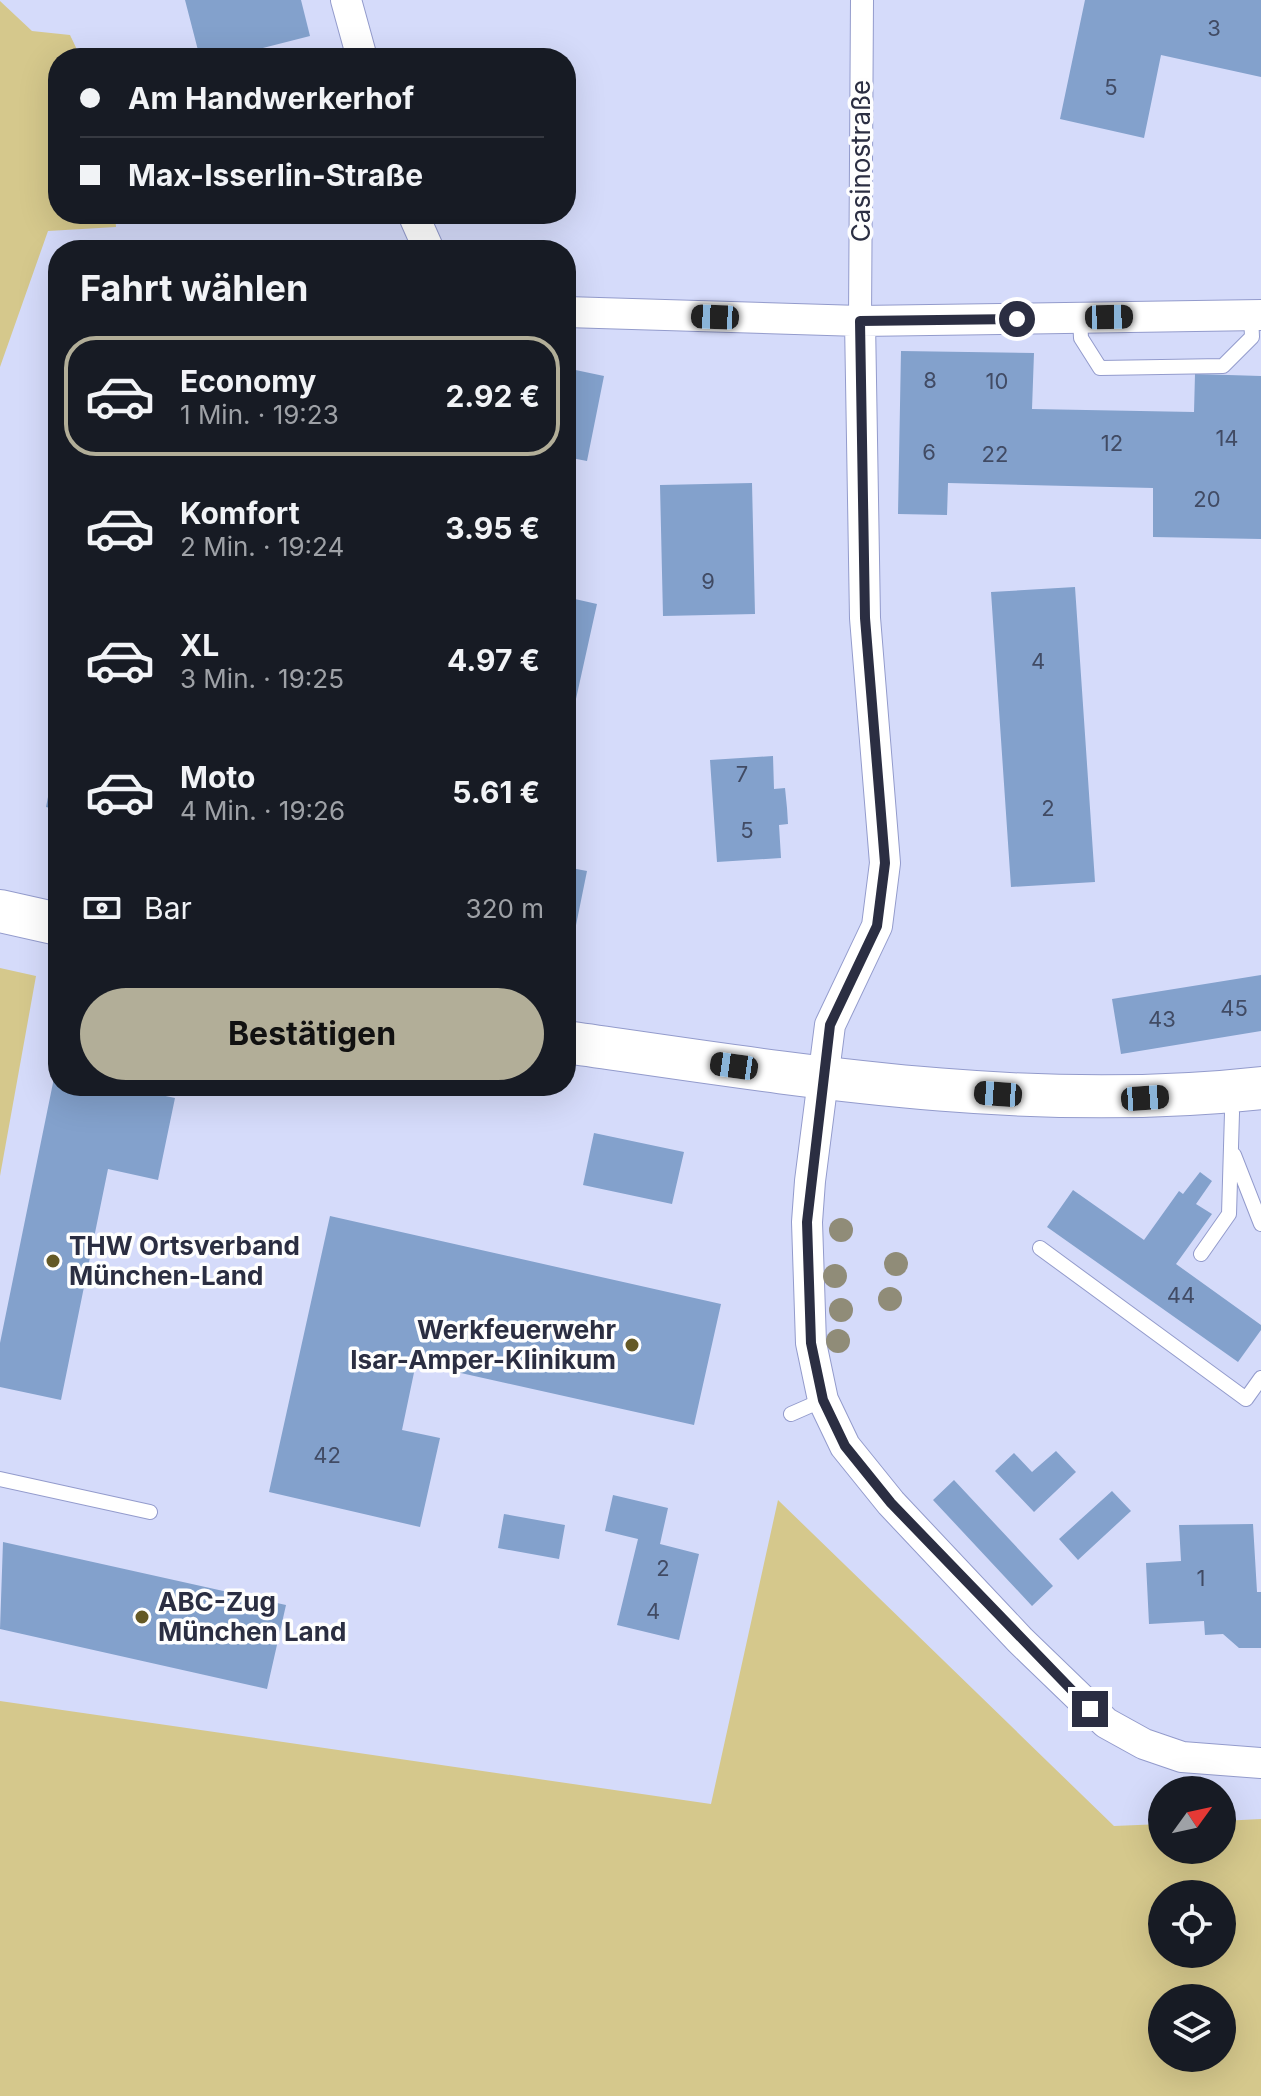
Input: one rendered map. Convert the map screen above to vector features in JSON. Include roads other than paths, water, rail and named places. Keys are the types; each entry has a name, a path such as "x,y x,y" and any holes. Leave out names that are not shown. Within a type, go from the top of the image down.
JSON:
{"main road":[{"path":"0,911 48,922"},
{"path":"576,1043 898,1087 1053,1097 1145,1098 1245,1090"}],"street":[{"path":"346,0 359,48"},
{"name":"Casinostraße","path":"860,321 862,0"},
{"path":"576,312 860,321 1256,315"},
{"path":"860,321 865,618 885,863 877,926 836,1007 830,1025 823,1078 807,1222 811,1343 823,1400 845,1446 891,1503 1020,1640 1106,1723 1144,1744 1182,1757 1261,1763"}],"lane":[{"path":"1080,318 1081,338 1100,368 1223,366 1252,337 1256,315"},
{"path":"1201,1254 1229,1214 1232,1113 1245,1090"},
{"path":"1231,1147 1261,1224"},
{"path":"1040,1248 1246,1399 1261,1378"},
{"path":"791,1414 823,1400"},
{"path":"0,1479 150,1512"}],"place":[{"name":"THW Ortsverband München-Land","path":"53,1261"},
{"name":"Werkfeuerwehr Isar-Amper-Klinikum","path":"632,1345"},
{"name":"ABC-Zug München Land","path":"142,1617"}]}
